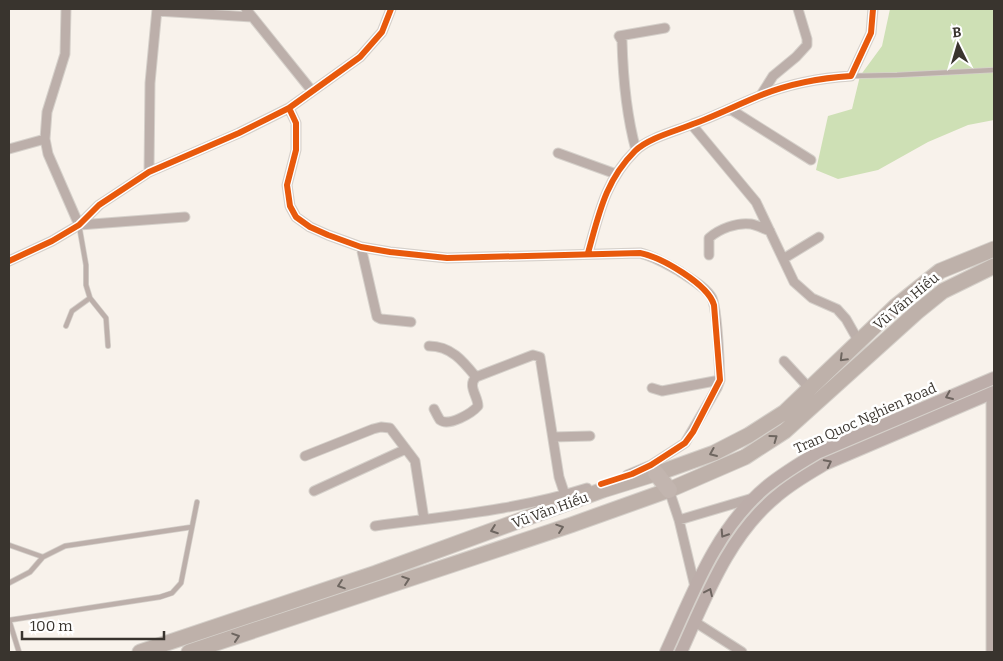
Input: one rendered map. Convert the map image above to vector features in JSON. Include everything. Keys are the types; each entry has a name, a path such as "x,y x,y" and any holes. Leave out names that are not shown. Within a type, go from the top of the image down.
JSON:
{"highway":[{"path":"656,473 669,490"}],"main road":[{"name":"Vũ Văn Hiếu","path":"140,652 385,570 602,487 656,473 714,453 749,435 786,412 896,306 940,271 994,249"},
{"name":"Vũ Văn Hiếu","path":"189,652 571,525 669,490 745,457 766,444 807,412 916,312 943,291 994,266"},
{"name":"Tran Quoc Nghien Road","path":"666,652 695,586 716,546 729,526 766,486 817,453 994,378"},
{"path":"974,386 990,399"},
{"name":"Tran Quoc Nghien Road","path":"681,652 720,569 741,534 756,515 776,496 825,464 990,399"}],"street":[{"path":"66,9 64,54 47,112 45,139 48,154 79,224"},
{"path":"246,9 312,91"},
{"path":"9,261 52,241 79,224 99,205 149,172 289,108 360,57 382,32 391,9"},
{"path":"760,95 773,76 807,45 798,9"},
{"path":"588,253 604,197 616,174 636,150 665,134 692,125 760,95 804,82 851,76 872,33 873,9"},
{"path":"149,172 150,83 157,10 252,17"},
{"path":"636,150 629,125 622,41 619,36 664,28"},
{"path":"289,108 296,123 296,150 287,185 290,206 296,217 310,227 361,247 447,258 630,252 651,255 690,278 707,292 712,298 714,305 720,380 685,444 651,465 602,487 512,508 375,526"},
{"path":"730,109 811,160"},
{"path":"692,125 756,202 790,276 798,287 812,298 837,308 846,319 859,342"},
{"path":"9,149 45,139"},
{"path":"558,152 616,174"},
{"path":"79,224 185,217"},
{"path":"709,255 710,238 723,229 738,224 751,224 770,230"},
{"path":"783,259 819,237"},
{"path":"361,247 377,317 411,322"},
{"path":"429,346 443,347 455,354 476,377"},
{"path":"434,408 440,420 446,422 464,417 478,406 478,400 472,384 476,377 533,355 540,357 559,477 565,496"},
{"path":"784,361 810,389"},
{"path":"652,388 662,391 720,380"},
{"path":"990,399 993,424 992,652"},
{"path":"305,456 381,427 390,428 415,461 424,519"},
{"path":"552,437 590,436"},
{"path":"314,491 406,449"},
{"path":"669,490 679,520 695,586"},
{"path":"679,520 755,497"},
{"path":"695,622 742,652"}],"lane":[{"path":"851,76 994,70"},
{"path":"79,224 86,265 86,285 90,298 106,318 108,346"},
{"path":"66,326 72,311 90,298"},
{"path":"20,652 9,620 160,597 172,593 181,584 197,502"},
{"path":"9,584 30,572 42,557 74,544 192,527"},
{"path":"9,545 42,557"}],"green space":[{"path":"890,9 994,9 994,120 968,125 928,142 878,170 838,179 816,170 828,116 852,109 860,76 882,46"}],"cycle path":[{"path":"9,261 52,241 79,225 99,205 149,172 239,133 289,108 360,57 382,32 391,9"},
{"path":"588,253 604,199 617,174 635,151 647,142 781,88 804,82 851,76 871,33 873,9"},
{"path":"289,108 296,123 296,150 287,185 290,206 296,217 310,227 361,247 447,258 640,253 660,260 683,273 710,297 714,305 720,380 693,432 685,443 651,465 632,474 601,484"}]}
